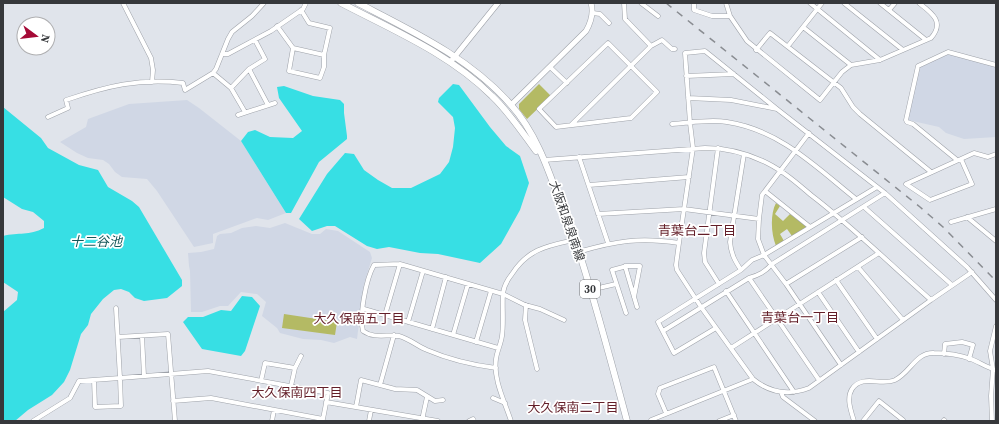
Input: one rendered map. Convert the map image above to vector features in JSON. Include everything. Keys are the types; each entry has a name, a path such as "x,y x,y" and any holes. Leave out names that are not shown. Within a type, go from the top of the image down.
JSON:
{"main road":[{"name":"大阪和泉泉南線","path":"341,3 420,44 450,62 492,95 513,119 544,160"},
{"name":"大阪和泉泉南線","path":"358,3 429,40 454,56 483,78 511,105 534,139 552,178 578,252 627,421"}],"street":[{"path":"123,3 151,58 153,70 152,82"},
{"path":"48,117 68,108 66,100 118,85 136,82 183,83 185,90 213,73 232,32 252,16 264,3"},
{"path":"222,54 228,54 255,40 303,9 306,3"},
{"path":"450,62 498,3"},
{"path":"511,105 586,31 592,19 593,13 591,3"},
{"path":"624,3 625,19 651,46"},
{"path":"641,3 658,16"},
{"path":"694,3 694,10 712,16 730,16"},
{"path":"726,3 730,16 746,41 820,100 842,72 851,65 880,60 931,38 936,33 936,20 928,10 919,3"},
{"path":"810,3 880,60"},
{"path":"788,46 822,3"},
{"path":"844,3 903,50"},
{"path":"880,3 926,40"},
{"path":"889,10 895,3"},
{"path":"293,48 289,71 320,78 324,67 324,55 330,28 309,23 301,10"},
{"path":"593,13 600,14 609,23"},
{"path":"278,26 293,48 324,55"},
{"path":"803,27 851,65"},
{"path":"756,50 770,33 841,88 853,107 860,114 930,172"},
{"path":"231,88 249,69 265,59 255,40"},
{"path":"570,125 651,46 662,40 672,49 675,49"},
{"path":"608,43 631,66 656,92 631,118 556,127 540,109 608,43"},
{"path":"972,272 809,388 794,392 781,392 763,387 753,379 730,348 677,270 676,265 693,148 685,53 705,51 885,193 972,272 996,300"},
{"path":"996,65 948,52 936,56 918,66 906,120 959,159 972,184 930,200 906,184 959,159 974,154 988,157 996,154"},
{"path":"550,67 567,83"},
{"path":"249,69 268,105"},
{"path":"213,73 231,88 245,112"},
{"path":"686,76 734,74"},
{"path":"688,98 731,100 777,109"},
{"path":"238,115 275,103"},
{"path":"672,124 726,122 741,125 768,134 796,150 856,199"},
{"path":"809,133 762,195 758,239 764,255 772,264 841,365"},
{"path":"544,160 693,148 718,148 744,154 780,170 862,237 931,300"},
{"path":"718,148 704,253 705,262 719,284"},
{"path":"741,270 734,260 730,242 744,154"},
{"path":"579,157 608,244"},
{"path":"589,185 689,177"},
{"path":"716,328 674,353 658,322 741,270 752,260 764,255 877,187"},
{"path":"765,191 810,227"},
{"path":"663,331 726,291 749,278 759,276 772,264 885,193"},
{"path":"864,207 952,285"},
{"path":"598,214 684,209 759,219"},
{"path":"951,222 996,209"},
{"path":"967,217 996,241"},
{"path":"786,284 862,237"},
{"path":"511,421 497,379 496,368 498,348 502,336 504,289 508,279 516,267 530,254 545,247 574,240"},
{"path":"578,252 608,244 634,240 679,243"},
{"path":"730,348 879,253"},
{"path":"385,315 400,264"},
{"path":"496,368 480,366 426,350 410,340 394,335 372,335 364,331 362,326 366,286 374,265 400,264 423,270 503,294 564,320"},
{"path":"625,266 637,307"},
{"path":"626,313 612,270 625,266 640,266 634,297"},
{"path":"858,267 903,320"},
{"path":"408,322 423,270"},
{"path":"432,329 446,278"},
{"path":"749,278 819,380"},
{"path":"836,280 877,339"},
{"path":"453,335 468,284"},
{"path":"590,290 616,284"},
{"path":"476,342 491,291"},
{"path":"726,291 794,392"},
{"path":"818,292 859,352"},
{"path":"526,305 525,320 537,369"},
{"path":"94,380 96,407 121,406 116,308"},
{"path":"364,309 498,348"},
{"path":"992,421 991,396 994,370 990,351 996,326"},
{"path":"118,337 168,334 175,421"},
{"path":"380,384 394,335"},
{"path":"142,336 144,376"},
{"path":"944,354 945,344 962,342 973,345 969,359"},
{"path":"854,421 849,397 850,392 857,383 869,381 889,382 903,375 919,358 926,354 944,354 969,359 994,370"},
{"path":"291,386 295,368 301,356"},
{"path":"261,381 265,362 295,368"},
{"path":"666,413 658,394 660,388 714,367 736,421"},
{"path":"33,421 70,398 79,381 208,371 328,393 323,419 211,398 173,401"},
{"path":"651,421 666,413 753,379"},
{"path":"356,407 361,380 395,389 417,390 434,402 443,400"},
{"path":"781,392 783,397 815,421"},
{"path":"422,420 427,397"},
{"path":"493,398 505,403"},
{"path":"871,421 865,419 879,401 903,420 902,421"},
{"path":"326,402 422,420 438,421"},
{"path":"272,421 274,410"},
{"path":"369,421 371,410"},
{"path":"719,421 734,415"},
{"path":"469,421 473,419 474,421"}],"shaded area":[{"path":"948,54 996,67 996,137 964,139 946,133 939,127 908,120 919,68"},
{"path":"187,100 241,141 286,213 268,220 257,218 213,234 213,243 194,247 157,191 147,179 122,177 103,160 88,158 60,142 86,127 88,119 129,104"},
{"path":"285,223 312,234 320,234 326,229 338,231 370,252 372,258 364,284 357,339 350,337 334,343 321,340 303,339 280,333 277,328 262,316 266,302 257,294 241,292 228,306 220,306 202,312 191,312 188,253 214,249 217,236 220,234 231,233 242,228 256,226 270,228"}],"green space":[{"path":"539,84 551,96 527,119 519,109 519,104"},
{"path":"776,203 780,206 775,214 783,221 790,214 806,226 806,228 792,236 787,229 780,234 784,241 776,246 772,224"},
{"path":"284,314 337,322 335,335 282,328"}],"water":[{"path":"453,84 459,85 506,146 520,156 529,183 520,210 501,244 480,263 438,254 420,253 389,247 377,249 367,246 335,226 327,226 312,231 299,219 327,174 345,153 354,154 364,170 392,188 411,188 440,174 449,162 453,147 455,128 453,117 438,102 439,98"},
{"path":"284,86 313,96 340,100 344,104 347,136 347,139 319,162 291,213 286,213 241,141 248,132 255,130 270,137 293,138 302,131 279,98 277,87"},
{"name":"十二谷池","path":"3,107 41,138 48,148 79,165 98,170 108,187 132,201 139,207 182,280 182,286 167,298 144,301 135,298 129,292 121,289 114,290 103,299 91,314 88,325 81,334 70,370 64,382 52,395 28,410 15,421 3,421 3,312 17,300 18,292 3,282 3,236 29,233 39,230 44,228 44,221 33,212 22,209 3,197"},
{"path":"242,296 252,297 260,306 245,351 241,356 202,349 183,322 188,317 203,317 221,310 231,311"}],"railway":[{"path":"666,3 920,207 943,227 996,281"}],"district":[{"name":"青葉台二丁目","path":"697,230"},
{"name":"青葉台一丁目","path":"800,317"},
{"name":"大久保南五丁目","path":"359,318"},
{"name":"大久保南四丁目","path":"297,392"},
{"name":"大久保南二丁目","path":"573,407"}]}
